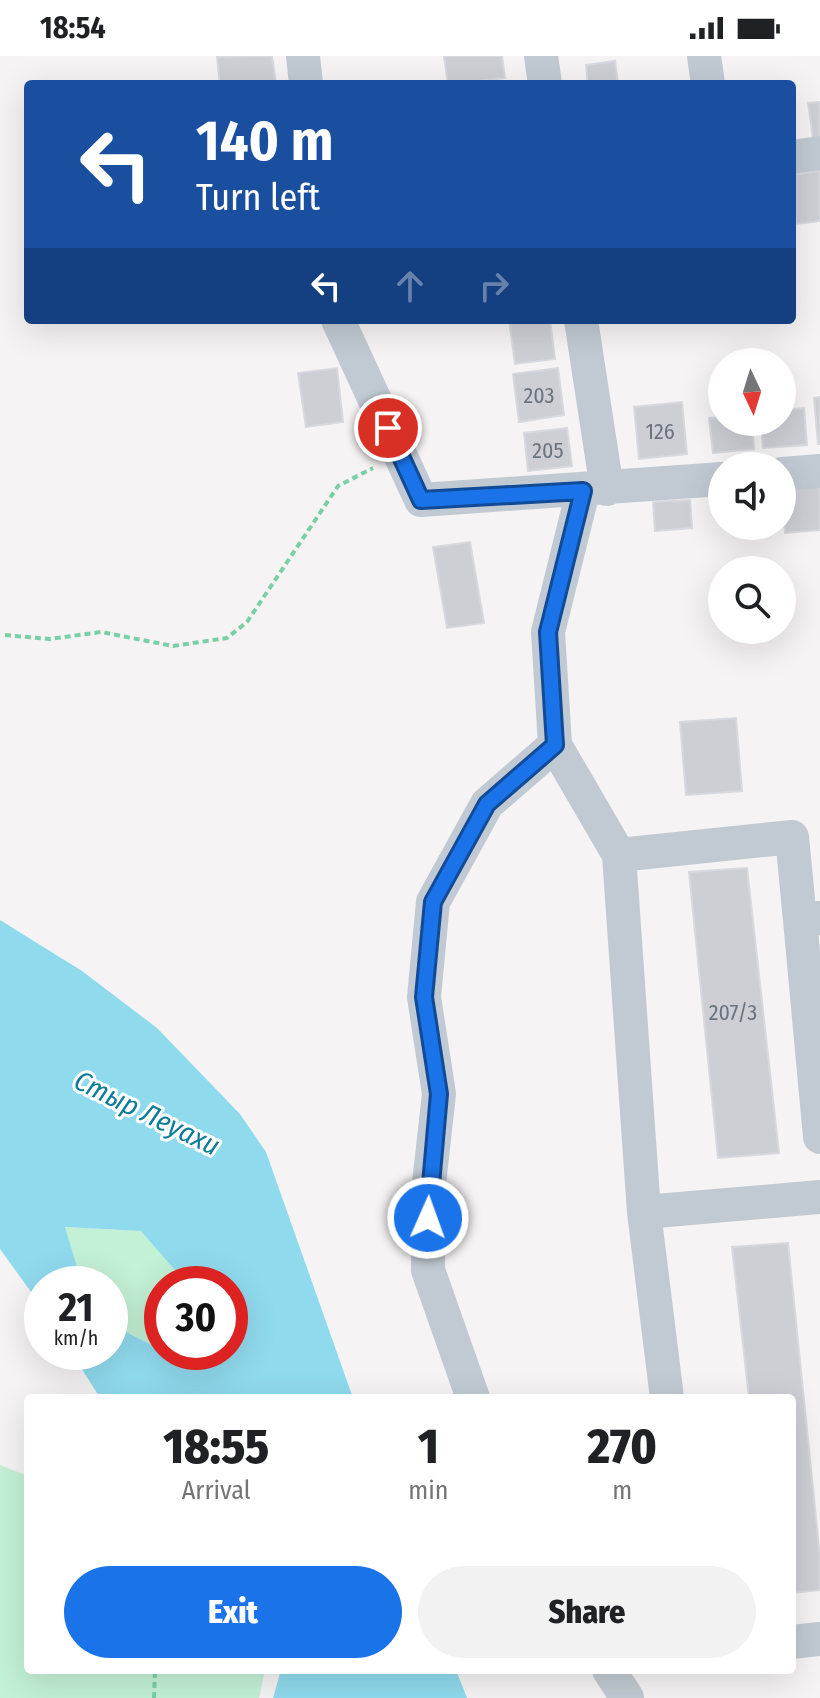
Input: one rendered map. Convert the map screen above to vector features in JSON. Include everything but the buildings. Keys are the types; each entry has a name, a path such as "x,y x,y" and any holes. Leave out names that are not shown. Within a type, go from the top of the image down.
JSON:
{"street":[{"path":"303,56 306,80"},
{"path":"541,56 544,80"},
{"path":"704,56 707,80"},
{"path":"796,156 820,153"},
{"path":"340,324 421,500 708,480"},
{"path":"581,324 595,490 548,632 555,745 619,855 644,1212 667,1394"},
{"path":"796,473 820,471"},
{"path":"472,1394 428,1270 428,1192 439,1094 424,997 433,902 487,804 555,745"},
{"path":"619,855 792,837 810,919 820,1137"},
{"path":"644,1212 820,1197"},
{"path":"796,1642 820,1639"},
{"path":"612,1674 627,1698"}],"path":[{"path":"5,635 50,639 101,632 173,646 227,638 247,622 338,486 400,455"},
{"path":"154,1698 155,1674"}],"green space":[{"path":"64,1227 142,1231 172,1266 144,1266 144,1341 128,1333 128,1266 76,1266"},
{"path":"0,1465 24,1474 24,1674 264,1674 259,1698 0,1698"}],"water":[{"name":"Стыр Леуахи","path":"0,920 82,971 157,1028 240,1114 266,1152 352,1394 97,1393 82,1370 128,1370 128,1333 144,1341 144,1370 248,1370 248,1266 171,1266 141,1231 65,1227 77,1266 24,1266 24,1282 0,1249"},
{"path":"280,1674 458,1674 467,1698 273,1698"}],"route":[{"path":"388,428 421,500 583,491 548,632 555,745 487,804 433,902 424,997 439,1094 428,1218"}]}
